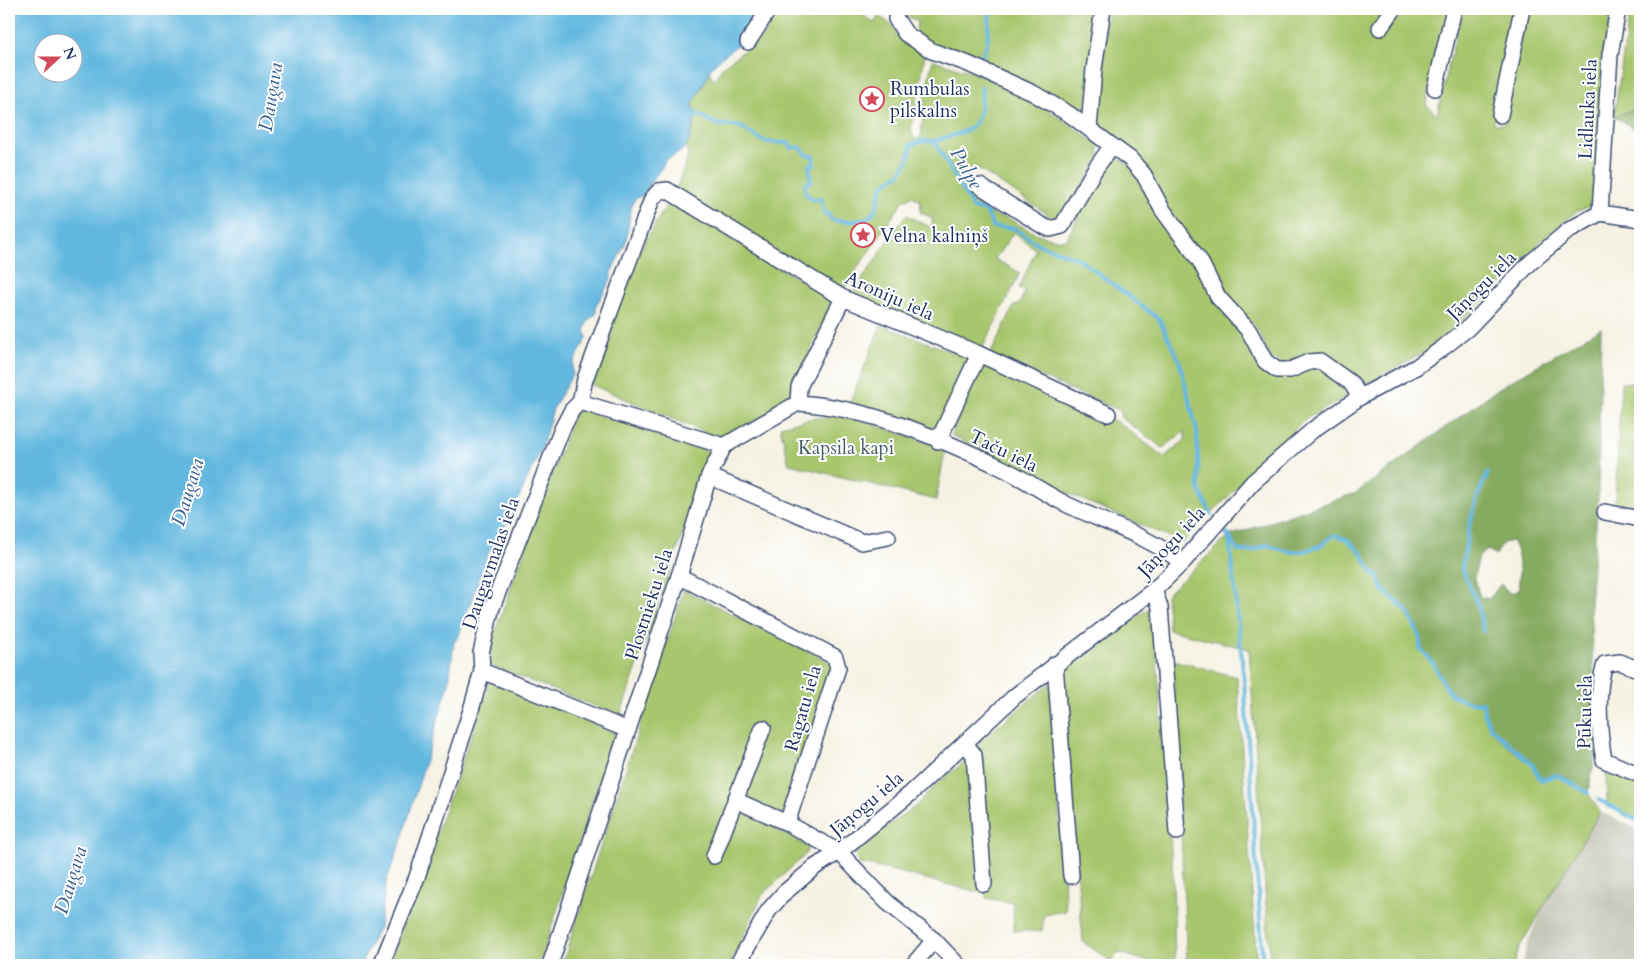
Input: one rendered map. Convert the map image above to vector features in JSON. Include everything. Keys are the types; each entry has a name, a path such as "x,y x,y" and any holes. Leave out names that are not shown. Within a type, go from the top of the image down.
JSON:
{"street":[{"path":"748,42 770,9"},
{"path":"1089,128 1094,69 1103,9"},
{"path":"1380,28 1394,9"},
{"path":"1435,88 1454,9"},
{"path":"1500,115 1522,9"},
{"name":"Lidlauka iela","path":"1600,213 1610,55 1618,9"},
{"path":"896,19 906,34 932,51 966,63 1033,94 1089,128 1111,147 1130,159 1144,175 1162,209 1200,261 1218,297 1249,331 1265,361 1277,370 1290,370 1309,362 1320,361 1351,384 1360,397"},
{"path":"980,186 1041,225 1057,228 1062,226 1111,147"},
{"name":"Aroniju iela","path":"667,190 843,298 979,354 1108,414"},
{"name":"Daugavmalas iela","path":"381,965 417,877 482,671 482,653 491,610 562,429 572,410 580,402 585,379 652,199 659,191 667,190"},
{"path":"1600,213 1640,219"},
{"name":"Jāņogu iela","path":"738,965 769,910 784,893 815,867 839,852 910,794 1015,696 1054,664 1154,590 1182,563 1253,482 1314,428 1360,397 1416,367 1444,347 1468,328 1530,264 1569,230 1600,213"},
{"path":"580,402 724,446 798,403 799,387 843,298"},
{"path":"938,441 979,354"},
{"name":"Taču iela","path":"798,403 864,412 1003,468 1064,503 1164,550 1182,563"},
{"name":"Plostnieku iela","path":"550,965 679,576 710,476 724,446"},
{"path":"710,476 862,542 888,537"},
{"path":"1605,512 1640,519"},
{"name":"Ragatu iela","path":"679,576 835,657 838,668 787,823"},
{"path":"1154,590 1160,607 1177,832"},
{"name":"Pūku iela","path":"1640,670 1620,662 1605,664 1601,675 1601,730 1604,760 1640,775"},
{"path":"1054,664 1071,876"},
{"path":"482,671 628,730"},
{"path":"714,856 763,728"},
{"path":"965,743 974,755 984,884"},
{"path":"735,800 787,823 839,852 887,902 934,940 958,965"},
{"path":"913,965 934,940"}],"shaded area":[{"path":"1600,812 1640,830 1640,965 1523,965 1526,947 1559,869"}],"green space":[{"path":"777,9 866,9 863,15 874,23 879,16 898,29 895,35 925,55 911,130 914,139 921,138 925,92 933,60 984,76 1034,100 1099,145 1099,159 1061,223 974,166 965,181 982,206 996,216 1009,219 1044,236 1066,240 1111,154 1126,162 1244,331 1264,368 1321,367 1348,389 1346,397 1306,419 1216,509 1198,523 1183,543 1060,490 951,435 984,362 1073,400 1119,423 1164,457 1185,440 1185,431 1163,448 1120,417 1121,411 990,355 1014,306 1020,303 1025,291 1019,288 1036,250 1014,232 995,259 1020,273 981,351 857,298 854,291 906,215 932,228 932,218 920,212 921,201 912,196 904,200 842,291 676,189 689,154 686,147 697,114 692,105 710,72 714,81 722,67 764,36"},
{"path":"889,9 1100,9 1084,119 930,43 916,32 917,21"},
{"path":"1110,9 1389,9 1373,33 1378,36 1397,9 1450,9 1426,105 1437,115 1462,9 1515,9 1494,124 1504,124 1526,9 1610,9 1595,204 1576,212 1543,239 1501,284 1431,348 1369,383 1353,378 1325,355 1285,364 1271,359 1256,327 1219,289 1162,199 1139,158 1095,126 1106,18"},
{"path":"1630,9 1640,9 1640,108 1614,116"},
{"path":"1640,108 1640,133 1614,116"},
{"path":"669,200 832,300 831,308 781,409 718,438 585,382 623,279"},
{"path":"881,325 971,359 940,432 850,403"},
{"path":"1601,328 1598,499 1590,605 1597,746 1588,793 1557,775 1541,780 1532,764 1491,728 1484,714 1483,702 1465,700 1449,692 1433,663 1420,649 1420,637 1407,611 1383,590 1378,577 1372,572 1361,553 1348,540 1335,535 1319,546 1299,552 1281,550 1268,545 1251,551 1238,551 1229,536 1356,493 1499,388","holes":["1512,541 1519,564 1519,589 1511,594 1501,584 1489,599 1480,597 1474,578 1479,556 1488,550 1496,555 1503,543"]},
{"path":"1621,383 1640,383 1640,509 1615,503"},
{"path":"576,408 711,452 620,716 490,665 494,635"},
{"name":"Kapsila kapi","path":"849,416 932,444 945,451 936,500 789,464 780,426 813,418"},
{"path":"1335,535 1348,540 1361,553 1372,572 1378,577 1383,590 1407,611 1420,637 1420,649 1429,656 1450,694 1483,702 1487,722 1502,740 1522,758 1550,778 1557,775 1588,793 1600,812 1519,948 1514,965 1270,965 1249,649 1169,630 1166,595 1229,536 1238,551 1251,551 1268,545 1281,550 1299,552 1319,546"},
{"path":"684,590 828,661 837,672 776,830 808,846 806,854 762,895 730,965 562,965"},
{"path":"1153,605 1173,876 1175,965 1157,965 1118,952 1112,962 1083,942 1060,673"},
{"path":"1173,660 1237,677 1257,965 1187,965"},
{"path":"488,679 615,733 539,965 389,965 487,692"},
{"path":"1050,683 1066,911 1044,914 1042,931 1014,931 1013,903 986,898 978,743"},
{"path":"971,757 983,893 859,864 854,849 916,806 936,784"},
{"path":"1609,766 1640,779 1640,822 1607,806 1606,775"}],"water":[{"name":"Daugava","path":"9,9 761,9 747,37 709,70 710,72 692,105 697,114 686,146 675,156 665,160 649,184 646,193 634,200 631,207 626,242 611,272 611,279 596,306 596,314 587,324 585,330 587,338 573,364 572,375 553,409 542,447 512,513 487,556 458,638 454,642 449,683 400,845 387,879 379,927 360,965 9,965"}],"waterway":[{"path":"980,61 987,44 990,10"},
{"path":"934,141 958,134 972,126 980,112 982,87"},
{"name":"Pulpe","path":"697,114 716,124 741,127 765,142 788,143 792,148 800,147 807,155 813,156 814,165 809,165 811,181 805,184 805,193 812,199 821,199 825,214 828,214 832,220 859,221 871,215 876,208 883,185 898,175 904,168 910,154 910,145 922,141 934,141 973,208 986,211 993,227 1014,228 1040,245 1079,259 1159,319 1179,360 1197,431 1199,489 1211,514"},
{"path":"1483,631 1478,605 1462,569 1469,527 1478,495 1488,473"},
{"path":"1226,533 1229,536 1244,679 1263,965"},
{"path":"1229,536 1238,551 1251,551 1268,545 1281,550 1299,552 1319,546 1335,535 1348,540 1361,553 1372,572 1378,577 1383,590 1407,611 1420,637 1420,649 1433,663 1449,692 1465,701 1483,702 1484,714 1491,728 1532,764 1541,780 1557,775 1588,793"},
{"path":"1599,800 1640,822"}],"place":[{"name":"Rumbulas pilskalns","path":"872,99"},
{"name":"Velna kalniņš","path":"863,235"}]}
